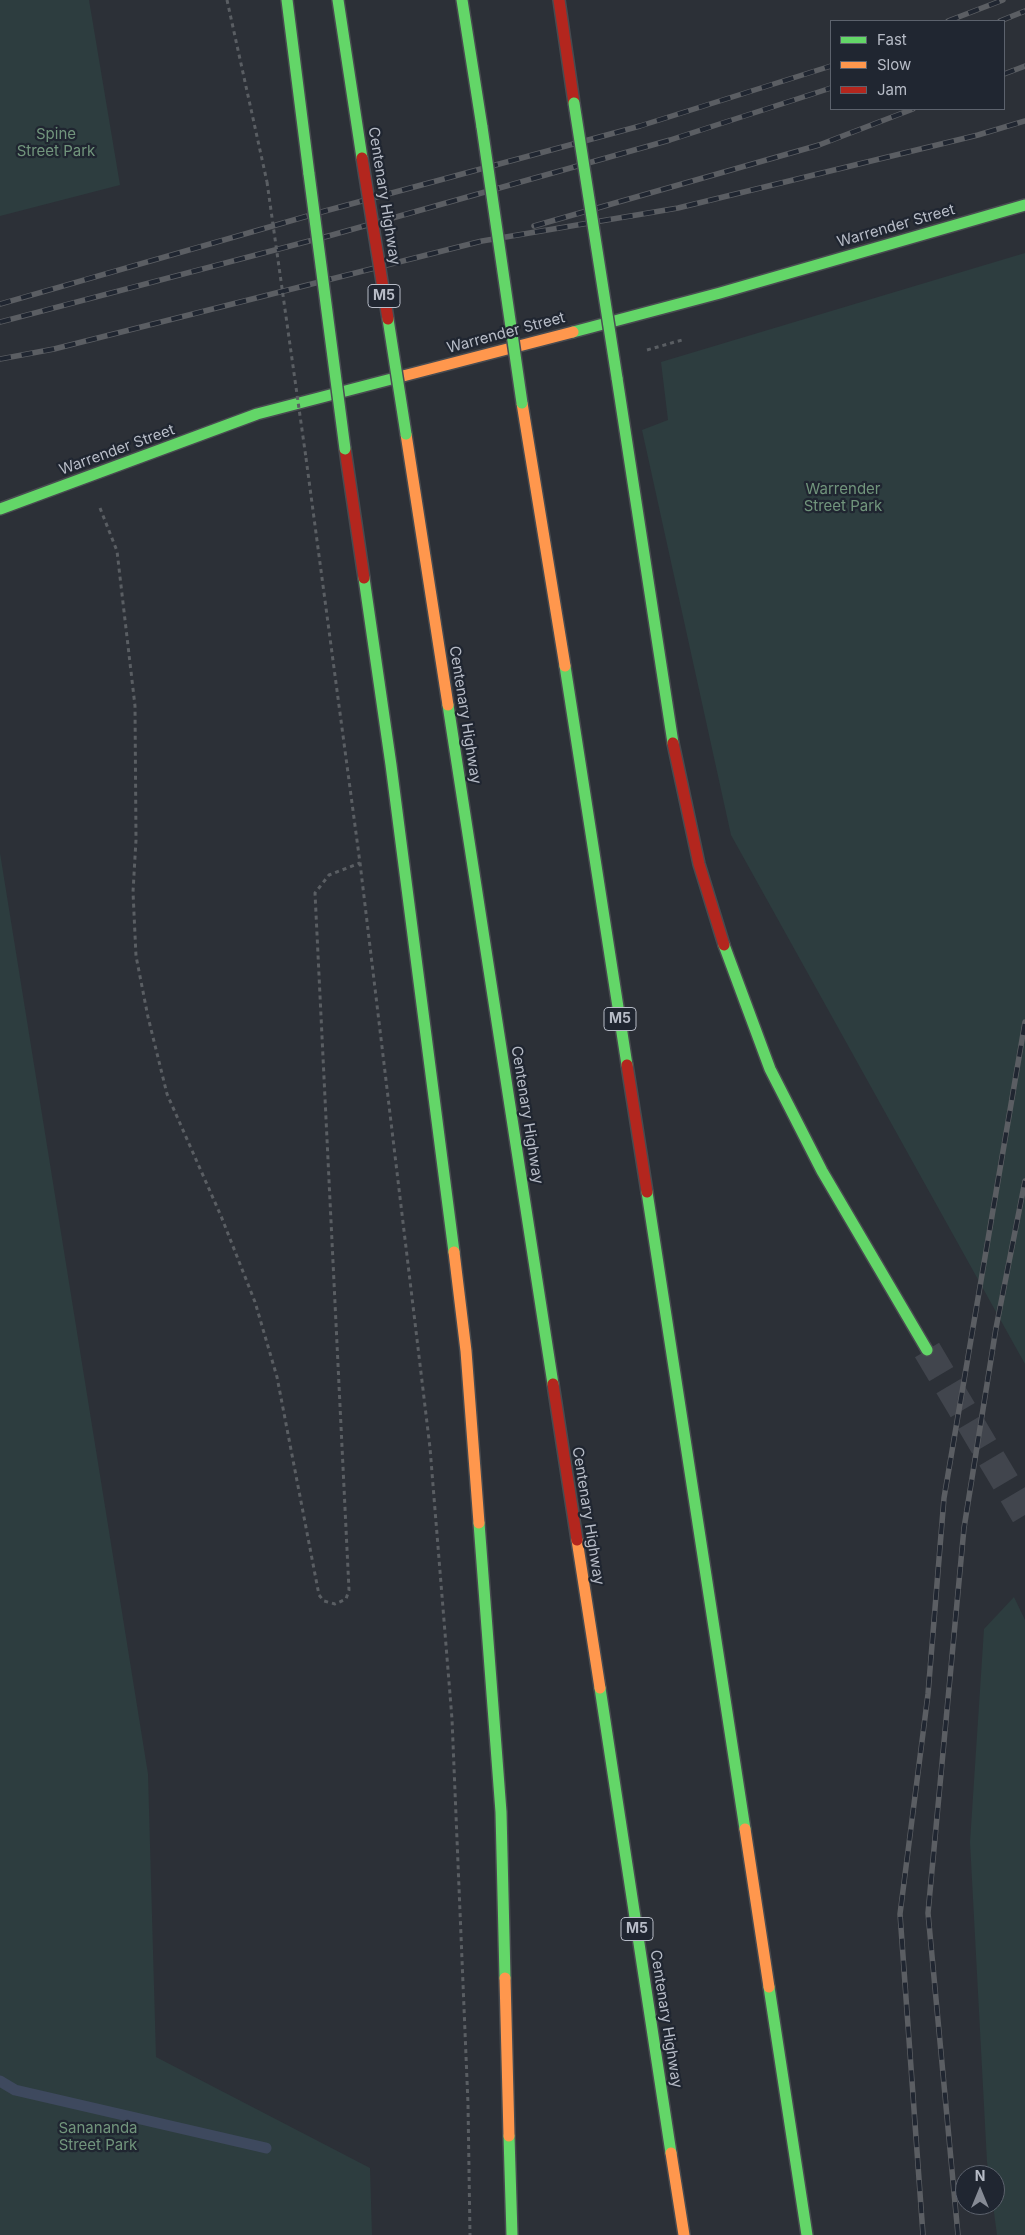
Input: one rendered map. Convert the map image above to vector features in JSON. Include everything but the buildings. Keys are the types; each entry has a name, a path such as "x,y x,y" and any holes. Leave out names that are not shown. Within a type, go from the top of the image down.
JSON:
{"main road":[{"path":"286,0 345,449 395,794 466,1351 501,1812 512,2235"},
{"name":"Centenary Highway","path":"338,0 684,2235"},
{"name":"M5","path":"462,0 522,403 587,800 807,2235"},
{"path":"559,0 676,762 699,864 731,968 770,1069 822,1171 927,1350"},
{"name":"Warrender Street","path":"0,509 257,414 720,293 1025,204"}],"path":[{"path":"227,0 267,182 306,458 360,863 430,1448 452,1729 468,2104 470,2235"},
{"path":"98,504 117,551 135,706 136,840 133,892 136,947 148,1017 167,1094 221,1216 255,1302 277,1377 319,1595 324,1601 335,1604 346,1599 349,1590 315,893 329,875 360,863"}],"green space":[{"name":"Spine Street Park","path":"0,0 89,0 120,185 0,216"},
{"name":"Warrender Street Park","path":"1025,253 1025,1364 731,835 642,430 668,420 661,362"},
{"name":"Sanananda Street Park","path":"0,853 148,1774 156,2057 370,2168 372,2235 0,2235"},
{"path":"1014,1597 1025,1620 1025,2235 997,2235 994,2215 1005,2215 1005,2165 987,2165 987,2162 970,1842 984,1629"}],"waterway":[{"path":"0,2081 15,2090 266,2148"}],"tunnel":[{"path":"927,1350 1025,1515"}],"railway":[{"path":"951,20 1003,0"},
{"path":"1002,20 1025,11"},
{"path":"0,304 325,211 640,126 830,66"},
{"path":"1005,74 1025,66"},
{"path":"0,322 332,235 670,140 830,88"},
{"path":"534,226 819,145 910,110"},
{"path":"0,359 54,349 482,241 678,208 978,135 1025,121"},
{"path":"923,2235 900,1914 928,1694 944,1498 1025,1022"},
{"path":"958,2235 928,1913 964,1528 996,1328 1025,1181"}],"traffic: fast":[{"path":"287,0 309,174"},
{"path":"338,0 362,158"},
{"path":"462,0 482,127"},
{"path":"574,103 617,378"},
{"path":"482,127 522,403"},
{"path":"309,174 345,449"},
{"path":"573,332 720,293 1025,205"},
{"path":"388,319 406,434"},
{"path":"0,509 257,414 403,376"},
{"path":"617,378 673,743"},
{"path":"364,578 391,765 454,1252"},
{"path":"565,666 627,1065"},
{"path":"448,705 553,1384"},
{"path":"724,945 770,1069 822,1171 927,1350"},
{"path":"647,1192 745,1829"},
{"path":"479,1523 501,1812 505,1978"},
{"path":"600,1688 671,2153"},
{"path":"769,1987 807,2235"},
{"path":"509,2136 512,2235"}],"traffic: slow":[{"path":"403,376 573,332"},
{"path":"522,403 565,666"},
{"path":"406,434 448,705"},
{"path":"454,1252 466,1351 479,1523"},
{"path":"577,1540 600,1688"},
{"path":"745,1829 769,1987"},
{"path":"505,1978 509,2136"},
{"path":"671,2153 684,2235"}],"traffic: jam":[{"path":"559,0 574,103"},
{"path":"362,158 388,319"},
{"path":"345,449 364,578"},
{"path":"673,743 699,864 724,945"},
{"path":"627,1065 647,1192"},
{"path":"553,1384 577,1540"}]}
